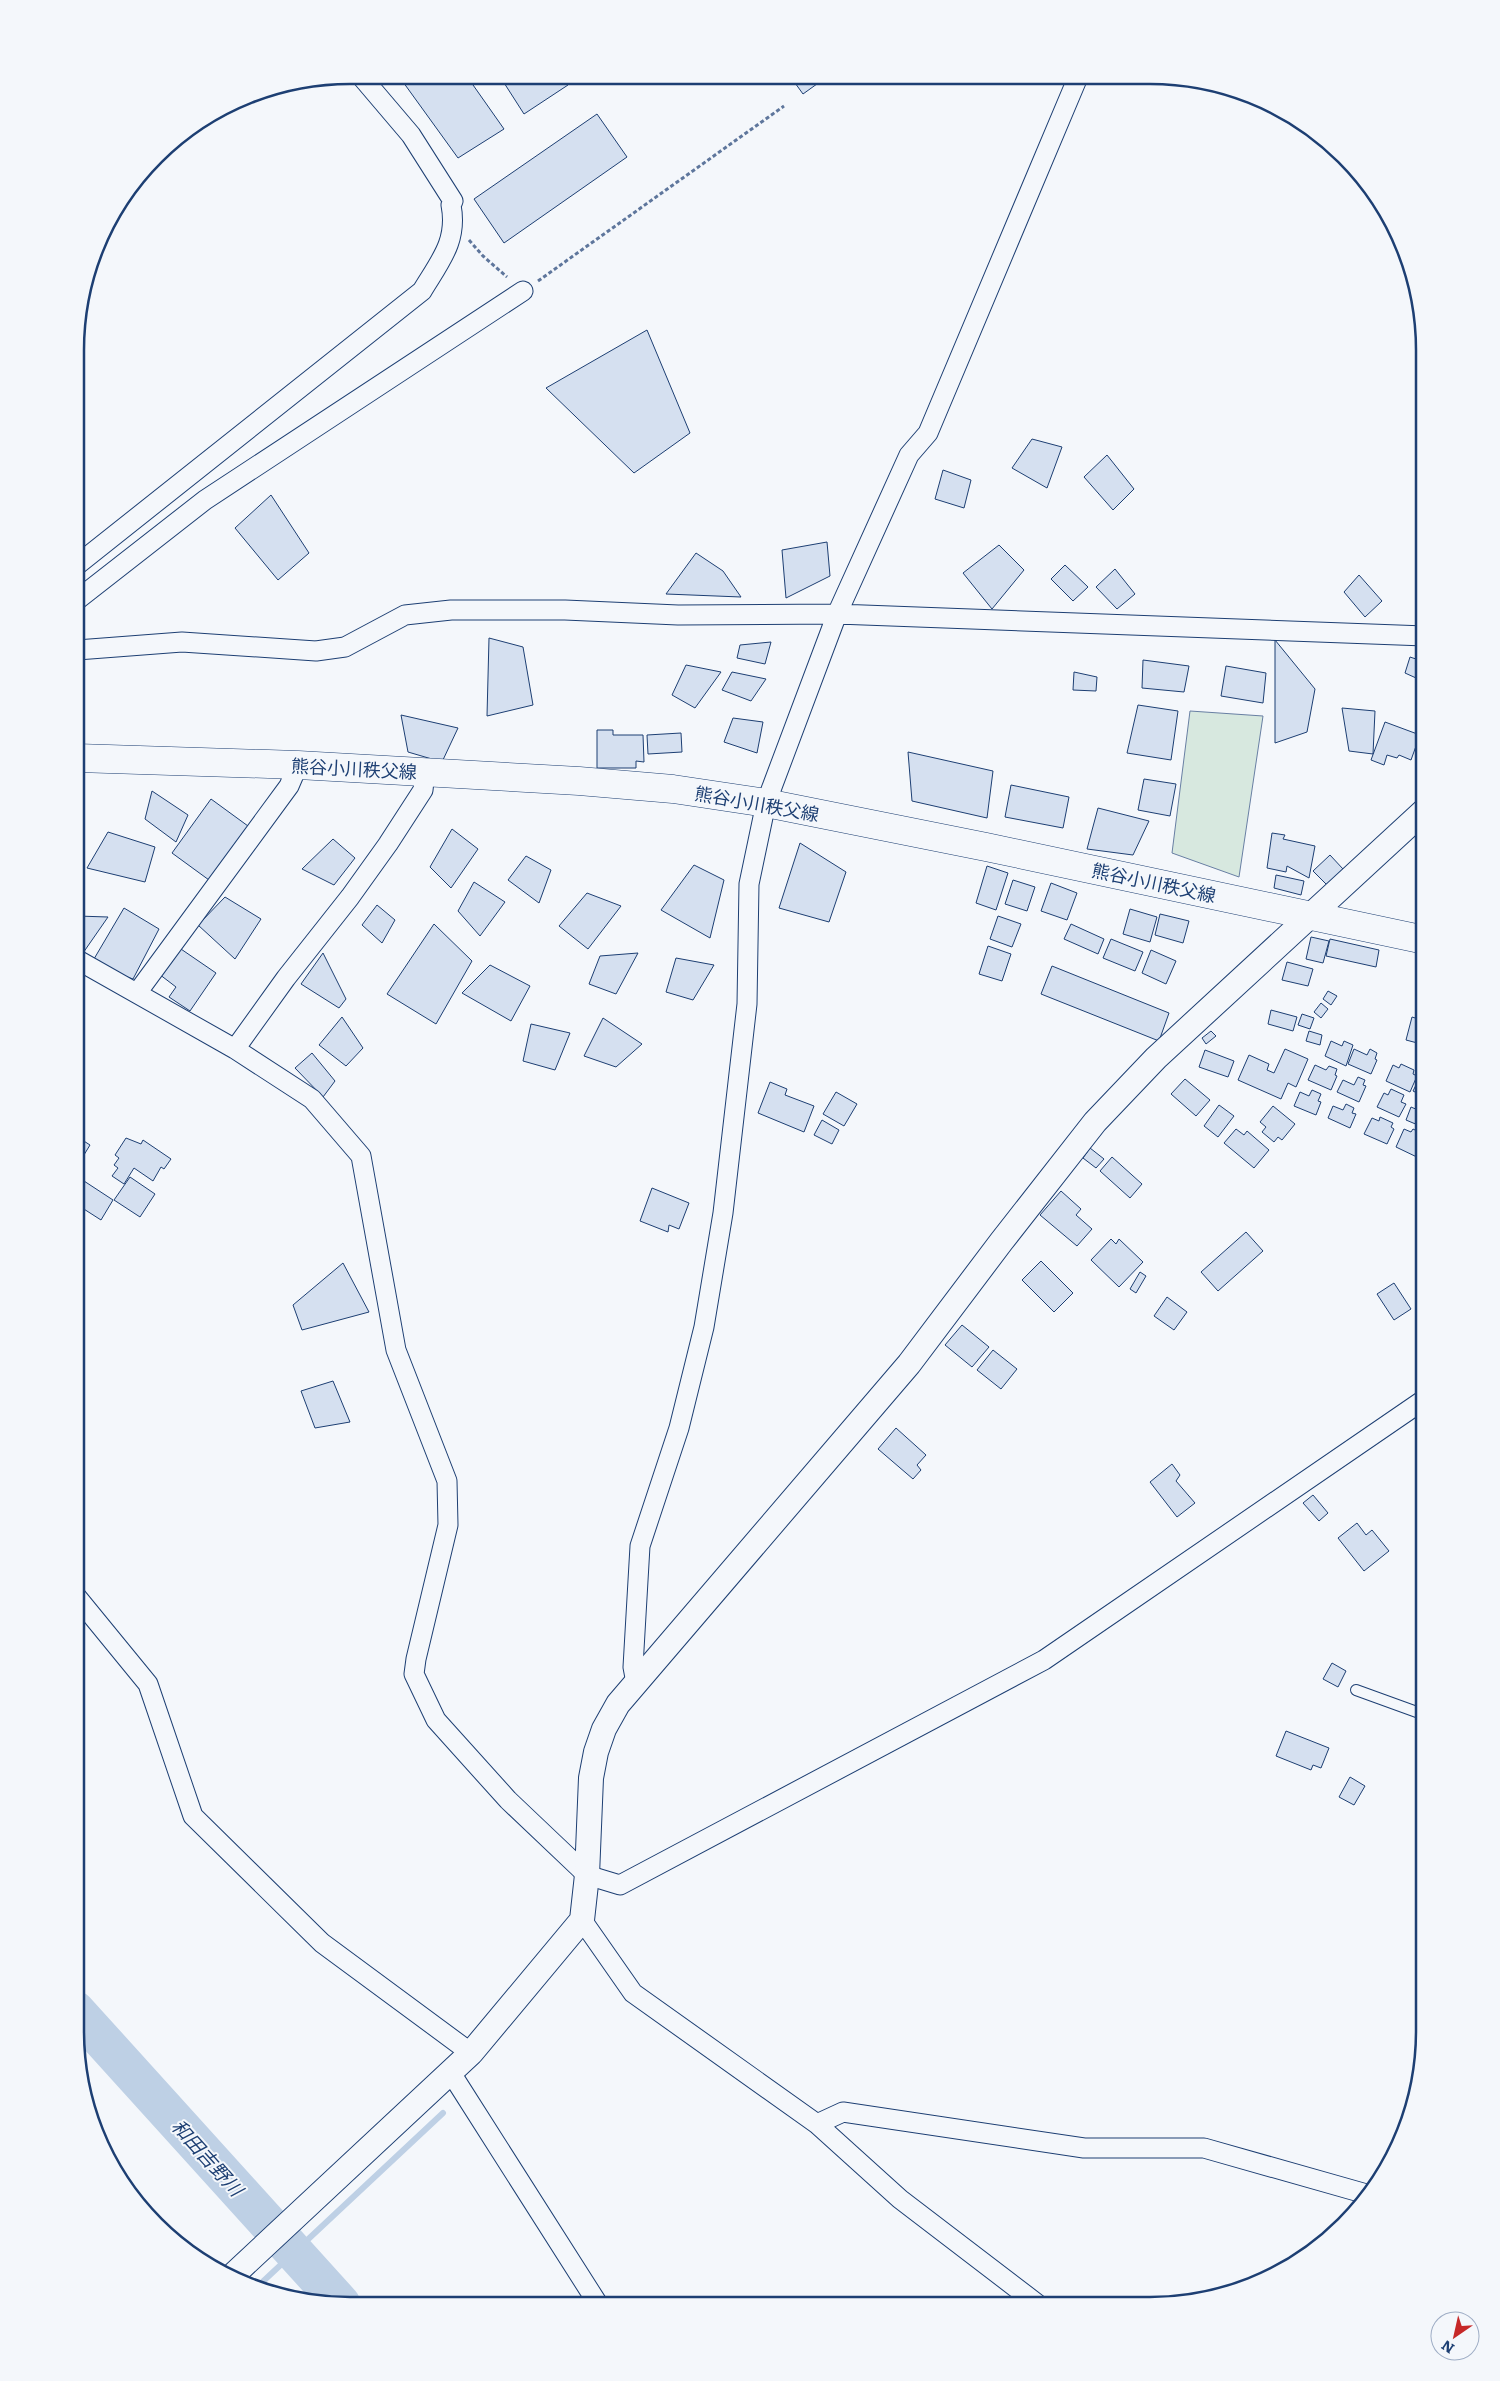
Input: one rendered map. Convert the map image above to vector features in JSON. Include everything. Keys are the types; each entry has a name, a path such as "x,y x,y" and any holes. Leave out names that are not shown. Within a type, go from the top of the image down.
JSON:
{"main road":[{"name":"熊谷小川秩父線","path":"84,758 298,765 579,780 663,788 766,803 1311,914 1416,938"}],"street":[{"path":"84,559 422,290 449,247 454,221 451,205 453,201 424,153 367,84"},
{"path":"636,1683 633,1667 640,1546 681,1419 704,1327 723,1213 746,1004 749,884 766,803 837,614 909,454 928,433 1075,84"},
{"path":"84,595 205,500 523,291"},
{"path":"84,649 182,642 316,651 345,647 405,615 451,610 565,610 678,615 837,614 1416,636"},
{"path":"137,993 289,786 298,765"},
{"path":"235,1049 286,978 350,897 388,844 423,790 425,772"},
{"path":"237,2272 471,2053 582,1920 587,1875 591,1778 596,1752 618,1704 909,1364 1095,1122 1156,1058 1416,818"},
{"path":"84,963 235,1049 312,1099 361,1156 396,1350 447,1480 448,1524 414,1674 436,1720 508,1800 587,1875 620,1884 1044,1660 1416,1409"},
{"path":"84,1612 148,1684 193,1816 322,1944 471,2053"},
{"path":"582,1920 633,1993 818,2124 900,2199 1028,2297"},
{"path":"451,2072 594,2297"},
{"path":"818,2124 843,2112 1084,2148 1204,2148 1361,2193"}],"lane":[{"path":"1356,1690 1416,1712"}],"path":[{"path":"454,221 483,256 523,291 784,106"}],"shaded area":[{"path":"1190,711 1263,716 1239,877 1172,853"}],"building":[{"path":"405,84 472,84 504,129 458,158"},
{"path":"505,84 567,84 568,85 524,114"},
{"path":"796,84 817,84 803,94"},
{"path":"597,114 627,157 504,243 474,199"},
{"path":"647,330 690,433 634,473 546,388"},
{"path":"1032,439 1062,447 1047,488 1012,468"},
{"path":"1107,455 1134,489 1113,510 1084,477"},
{"path":"943,470 971,480 964,508 935,499"},
{"path":"271,495 309,553 278,580 235,528"},
{"path":"827,542 830,576 786,598 782,550"},
{"path":"999,545 1024,570 992,609 963,573"},
{"path":"696,553 723,571 741,597 666,594"},
{"path":"1065,565 1088,587 1073,601 1051,579"},
{"path":"1115,569 1135,594 1117,609 1096,587"},
{"path":"1359,575 1382,601 1365,617 1344,592"},
{"path":"489,638 523,647 533,705 487,716"},
{"path":"1275,640 1315,689 1307,732 1275,743"},
{"path":"771,642 765,664 737,658 740,645"},
{"path":"1410,657 1416,659 1416,678 1405,673"},
{"path":"1143,660 1189,666 1184,692 1142,688"},
{"path":"686,665 721,672 695,708 672,695"},
{"path":"1226,666 1266,673 1263,703 1221,696"},
{"path":"732,672 766,679 751,701 722,690"},
{"path":"1074,672 1097,677 1096,691 1073,690"},
{"path":"1138,705 1178,711 1171,760 1127,753"},
{"path":"1342,708 1375,711 1373,754 1349,751"},
{"path":"401,715 458,728 442,762 408,752"},
{"path":"733,718 763,722 757,753 724,742"},
{"path":"1385,722 1416,734 1416,746 1411,760 1399,755 1397,758 1387,755 1384,765 1371,760"},
{"path":"597,730 613,730 613,735 643,735 644,762 636,761 636,768 597,768"},
{"path":"681,733 682,752 648,754 647,735"},
{"path":"908,752 993,771 987,818 912,801"},
{"path":"1144,779 1176,784 1170,816 1138,810"},
{"path":"1011,785 1069,797 1063,828 1005,817"},
{"path":"152,791 188,815 176,842 145,819"},
{"path":"211,799 248,826 209,880 172,853"},
{"path":"1098,808 1149,821 1133,855 1087,849"},
{"path":"452,829 478,849 451,888 430,867"},
{"path":"108,832 155,847 145,882 87,868"},
{"path":"1272,833 1285,835 1283,839 1315,846 1309,878 1287,866 1286,872 1267,868"},
{"path":"333,839 355,858 334,885 302,869"},
{"path":"800,843 846,872 829,922 779,908"},
{"path":"1330,855 1343,869 1327,885 1313,871"},
{"path":"526,856 551,870 539,903 508,880"},
{"path":"694,865 724,880 710,938 661,910"},
{"path":"987,866 1008,873 996,910 976,903"},
{"path":"1276,875 1304,881 1301,895 1274,888"},
{"path":"1013,880 1035,887 1027,911 1005,904"},
{"path":"474,882 505,902 480,936 458,911"},
{"path":"1051,883 1077,893 1067,920 1041,911"},
{"path":"587,893 621,906 588,949 559,926"},
{"path":"225,897 261,919 235,959 198,925"},
{"path":"377,905 395,920 382,943 362,925"},
{"path":"124,908 159,929 133,979 91,964"},
{"path":"1130,909 1157,917 1150,942 1123,934"},
{"path":"1160,914 1189,921 1183,943 1155,935"},
{"path":"84,916 108,917 84,952"},
{"path":"998,916 1021,924 1012,947 990,939"},
{"path":"434,924 472,961 436,1024 387,994"},
{"path":"1071,924 1104,939 1098,954 1064,939"},
{"path":"1311,937 1329,941 1323,963 1306,959"},
{"path":"1111,939 1143,952 1135,971 1103,958"},
{"path":"1330,939 1379,950 1376,967 1326,956"},
{"path":"988,946 1011,954 1002,981 979,974"},
{"path":"178,947 216,973 190,1011 169,997 176,987 159,974"},
{"path":"1151,950 1176,961 1166,984 1142,973"},
{"path":"323,953 346,999 339,1008 301,984"},
{"path":"638,953 616,994 589,984 600,956"},
{"path":"676,958 714,965 693,1000 666,992"},
{"path":"1287,962 1313,969 1308,986 1282,980"},
{"path":"490,965 530,986 511,1021 462,993"},
{"path":"1052,966 1169,1013 1159,1041 1041,994"},
{"path":"1328,991 1337,996 1331,1005 1323,999"},
{"path":"1321,1003 1328,1009 1321,1018 1314,1012"},
{"path":"1271,1010 1297,1017 1293,1031 1268,1024"},
{"path":"1302,1014 1314,1018 1310,1029 1298,1025"},
{"path":"342,1017 363,1048 346,1066 319,1045"},
{"path":"1412,1017 1416,1018 1416,1043 1406,1040"},
{"path":"603,1018 642,1044 616,1067 584,1056"},
{"path":"531,1024 570,1033 555,1070 523,1061"},
{"path":"1211,1031 1216,1036 1206,1044 1202,1038"},
{"path":"1309,1031 1322,1035 1320,1045 1306,1041"},
{"path":"1331,1041 1342,1046 1344,1041 1353,1045 1346,1066 1325,1056"},
{"path":"1285,1049 1308,1059 1296,1087 1288,1083 1281,1099 1238,1080 1249,1055 1269,1064 1267,1070 1274,1073"},
{"path":"1354,1049 1367,1055 1370,1049 1377,1053 1375,1059 1377,1060 1371,1074 1348,1064"},
{"path":"1205,1050 1234,1061 1228,1077 1199,1067"},
{"path":"312,1053 335,1081 323,1097 295,1068"},
{"path":"1401,1064 1414,1070 1413,1074 1416,1076 1416,1078 1410,1092 1386,1081 1393,1065 1399,1068"},
{"path":"1315,1065 1326,1070 1329,1066 1337,1069 1335,1075 1337,1076 1331,1090 1308,1080"},
{"path":"1358,1077 1365,1080 1363,1085 1366,1086 1359,1102 1337,1092 1343,1080 1354,1085"},
{"path":"1185,1079 1210,1100 1196,1116 1171,1094"},
{"path":"770,1082 787,1089 785,1095 814,1106 804,1132 758,1113"},
{"path":"1391,1089 1404,1095 1401,1102 1406,1104 1399,1117 1377,1107 1384,1093 1388,1095"},
{"path":"1312,1090 1321,1094 1318,1101 1321,1102 1316,1115 1294,1106 1300,1092 1309,1096"},
{"path":"836,1092 857,1104 844,1126 823,1114"},
{"path":"1346,1104 1354,1108 1352,1113 1356,1114 1350,1128 1328,1118 1333,1106 1343,1110"},
{"path":"1219,1105 1234,1116 1218,1137 1204,1126"},
{"path":"1273,1106 1295,1124 1282,1140 1278,1137 1274,1142 1262,1132 1266,1127 1260,1122"},
{"path":"1411,1107 1416,1109 1416,1124 1406,1120"},
{"path":"1380,1117 1393,1123 1391,1127 1394,1129 1387,1144 1364,1134 1372,1118 1379,1121"},
{"path":"822,1120 839,1130 832,1144 814,1135"},
{"path":"1236,1129 1244,1135 1247,1131 1269,1150 1254,1168 1224,1143"},
{"path":"1404,1129 1411,1132 1413,1129 1416,1130 1416,1157 1396,1147"},
{"path":"126,1138 141,1144 143,1140 171,1159 164,1169 161,1167 153,1181 134,1168 124,1184 112,1176 118,1168 114,1165 119,1158 115,1155"},
{"path":"84,1141 90,1145 84,1155"},
{"path":"1090,1148 1104,1159 1096,1168 1083,1158"},
{"path":"1112,1157 1142,1184 1130,1198 1100,1171"},
{"path":"130,1177 155,1194 140,1217 114,1200"},
{"path":"84,1181 113,1200 101,1220 84,1209"},
{"path":"652,1188 689,1203 679,1229 669,1225 668,1232 640,1221"},
{"path":"1061,1191 1081,1209 1076,1215 1092,1229 1077,1246 1040,1215"},
{"path":"1246,1232 1263,1251 1218,1291 1201,1272"},
{"path":"1111,1239 1116,1244 1119,1239 1143,1262 1119,1287 1091,1260"},
{"path":"1041,1261 1073,1293 1054,1312 1022,1280"},
{"path":"343,1263 369,1312 302,1330 293,1305"},
{"path":"1140,1272 1146,1276 1136,1293 1130,1289"},
{"path":"1394,1283 1411,1309 1394,1320 1377,1294"},
{"path":"1167,1297 1187,1312 1174,1330 1154,1316"},
{"path":"962,1325 989,1347 972,1367 945,1345"},
{"path":"993,1350 1017,1369 1001,1389 977,1370"},
{"path":"333,1381 350,1422 315,1428 301,1391"},
{"path":"896,1428 926,1455 917,1465 921,1470 913,1479 878,1449"},
{"path":"1172,1464 1180,1475 1176,1481 1195,1503 1177,1517 1150,1482"},
{"path":"1313,1495 1328,1513 1319,1521 1303,1503"},
{"path":"1357,1523 1366,1535 1372,1530 1389,1551 1364,1571 1338,1538"},
{"path":"1332,1663 1346,1671 1338,1687 1323,1679"},
{"path":"1286,1731 1329,1748 1321,1768 1313,1765 1311,1770 1276,1756"},
{"path":"1350,1777 1365,1786 1354,1805 1339,1797"}],"waterway":[{"name":"和田吉野川","path":"84,2020 335,2297"},
{"path":"262,2282 443,2113"}]}
